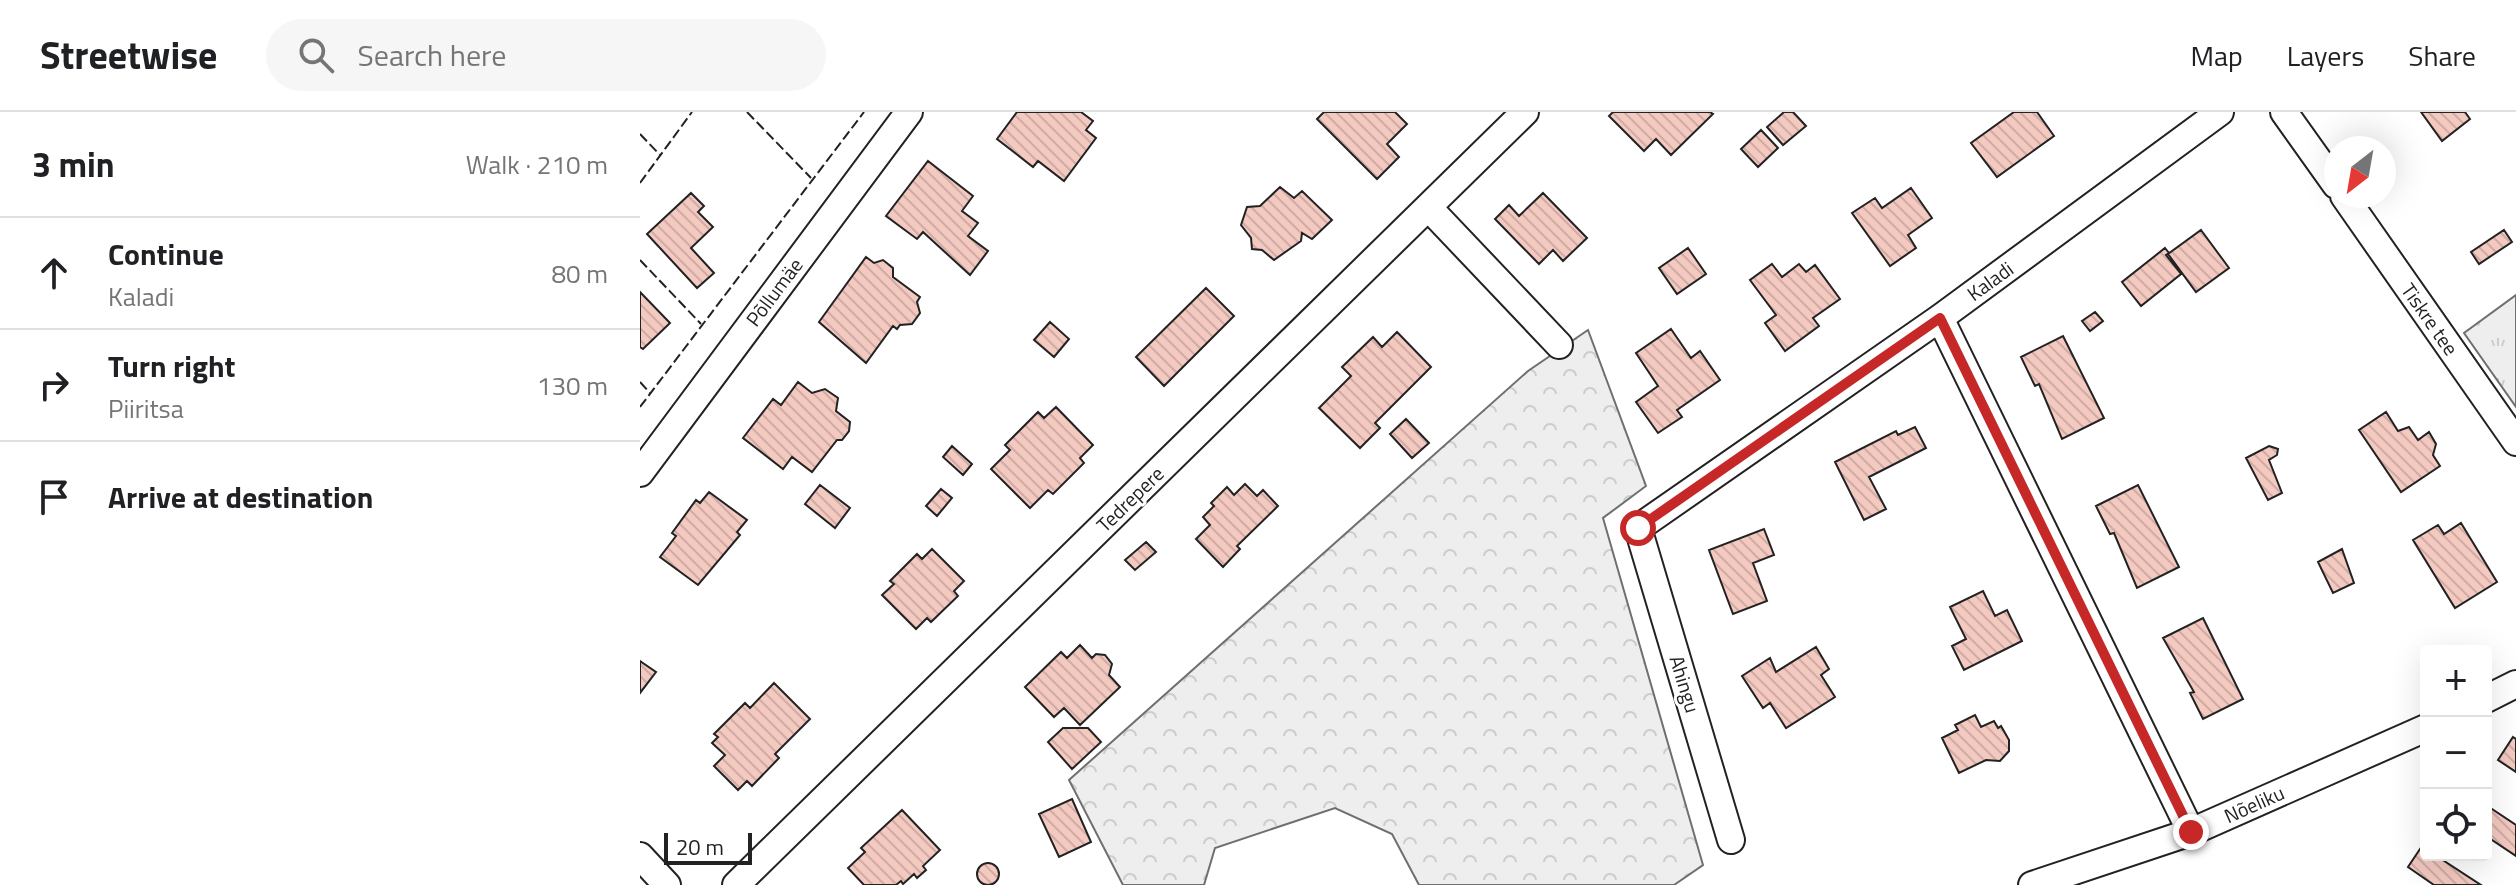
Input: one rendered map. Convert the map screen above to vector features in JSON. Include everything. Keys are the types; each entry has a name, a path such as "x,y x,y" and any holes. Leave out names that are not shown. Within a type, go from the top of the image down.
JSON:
{"street":[{"name":"Põllumäe","path":"640,473 909,112"},
{"name":"Tedrepere","path":"736,885 1525,112"},
{"name":"Kaladi","path":"1638,528 1940,318 2220,112"},
{"path":"2284,112 2324,168"},
{"path":"1428,207 1559,345"},
{"name":"Tiskre tee","path":"2352,208 2516,442"},
{"path":"1940,318 2191,832"},
{"name":"Ahingu","path":"1638,528 1731,840"},
{"path":"2492,696 2516,684"},
{"name":"Nõeliku","path":"2032,885 2191,832 2420,731"},
{"path":"640,856 667,885"}],"green space":[{"path":"2516,295 2516,407 2464,333"},
{"path":"1588,330 1646,486 1603,518 1703,865 1674,885 1419,885 1392,834 1335,808 1215,848 1204,885 1123,885 1069,780 1528,371"}],"building":[{"path":"1017,112 1081,112 1093,121 1086,130 1096,138 1064,181 1038,161 1033,167 997,139"},
{"path":"1324,112 1395,112 1407,124 1387,144 1399,157 1377,179 1317,119"},
{"path":"1613,112 1713,114 1671,155 1656,139 1644,151 1609,116"},
{"path":"1784,112 1793,112 1806,126 1783,145 1767,127"},
{"path":"2014,112 2037,112 2054,136 1997,177 1971,143"},
{"path":"2421,112 2465,112 2470,119 2442,141"},
{"path":"1761,130 1778,148 1758,167 1741,149"},
{"path":"928,161 973,196 962,211 978,223 968,236 988,251 970,275 923,232 917,239 886,216"},
{"path":"1280,187 1294,198 1302,191 1332,220 1312,239 1302,233 1301,241 1274,260 1262,250 1252,249 1251,238 1241,225 1247,207 1260,206"},
{"path":"1911,188 1932,218 1908,235 1916,248 1890,266 1852,213 1875,198 1882,208"},
{"path":"691,193 704,206 698,212 713,227 691,248 714,273 697,288 647,234"},
{"path":"1543,193 1587,238 1563,261 1553,250 1539,264 1495,219 1509,205 1519,216"},
{"path":"2201,230 2229,268 2196,292 2168,254"},
{"path":"2504,230 2512,242 2479,264 2471,252"},
{"path":"1688,248 1706,274 1677,294 1659,268"},
{"path":"2165,248 2169,253 2166,255 2181,274 2141,306 2122,282"},
{"path":"866,257 874,263 883,260 893,268 893,277 920,297 917,302 920,313 912,324 900,325 897,329 893,326 866,363 819,322"},
{"path":"1772,264 1782,277 1799,264 1806,272 1815,265 1840,299 1813,318 1819,326 1785,351 1765,323 1776,315 1750,280"},
{"path":"1206,288 1234,316 1164,386 1136,357"},
{"path":"640,292 670,323 643,349 640,347"},
{"path":"2095,312 2103,321 2090,331 2082,321"},
{"path":"1050,322 1069,339 1054,357 1034,340"},
{"path":"1671,329 1691,358 1700,351 1720,380 1677,410 1682,417 1658,433 1636,402 1658,386 1636,353"},
{"path":"1397,332 1431,367 1375,423 1380,428 1360,448 1319,408 1351,376 1342,367 1373,337 1382,347"},
{"path":"2063,336 2104,418 2062,439 2039,384 2035,386 2021,357"},
{"path":"798,382 812,393 825,389 838,398 836,411 850,422 849,431 842,440 837,440 812,472 792,457 783,469 743,438 773,399 781,405"},
{"path":"1056,407 1093,445 1080,458 1084,463 1053,494 1048,490 1030,508 991,469 1010,450 1005,445 1038,412 1044,418"},
{"path":"2386,412 2398,431 2409,427 2418,440 2429,432 2436,444 2433,455 2440,466 2401,492 2359,430"},
{"path":"1406,419 1429,443 1412,458 1390,434"},
{"path":"1915,427 1926,448 1869,477 1886,509 1864,520 1835,462 1896,431 1898,435"},
{"path":"952,446 972,464 963,475 943,457"},
{"path":"2269,446 2278,449 2277,455 2269,460 2282,493 2268,500 2246,458"},
{"path":"1245,484 1257,496 1263,490 1278,506 1237,546 1240,549 1223,567 1196,539 1210,525 1203,517 1214,506 1211,503 1227,487 1234,495"},
{"path":"820,485 850,508 835,528 805,504"},
{"path":"2138,485 2179,567 2137,588 2114,533 2110,534 2096,506"},
{"path":"941,489 952,498 937,516 926,506"},
{"path":"709,492 747,520 737,532 740,535 698,585 660,557 676,536 672,533 696,500 700,503"},
{"path":"2461,523 2497,582 2455,608 2413,540 2438,525 2444,534"},
{"path":"1764,529 1774,555 1753,563 1767,601 1733,614 1709,550"},
{"path":"1146,542 1156,552 1135,570 1125,560"},
{"path":"932,549 964,581 954,591 958,596 931,622 927,618 916,629 882,595 894,584 890,581 917,554 922,559"},
{"path":"2342,549 2354,583 2333,593 2318,562"},
{"path":"1983,591 1995,616 2007,610 2022,641 1964,670 1952,646 1966,639 1950,607"},
{"path":"2203,618 2243,699 2203,719 2190,693 2194,692 2163,638"},
{"path":"1080,645 1092,658 1096,654 1105,655 1112,664 1109,675 1120,687 1080,725 1064,708 1054,717 1025,687 1061,652 1067,658"},
{"path":"1816,647 1829,669 1821,675 1835,697 1786,728 1770,703 1763,708 1742,676 1770,658 1776,672"},
{"path":"640,661 656,672 640,693"},
{"path":"774,683 810,719 775,754 779,758 752,786 747,781 738,790 714,766 725,755 712,743 718,737 714,734 745,703 750,708"},
{"path":"1975,715 1981,727 1994,721 1998,728 2001,726 2009,740 2009,751 2000,761 1986,760 1959,773 1942,738 1958,730 1955,725"},
{"path":"1063,728 1088,728 1101,742 1072,769 1048,742"},
{"path":"2513,737 2516,739 2516,772 2498,760"},
{"path":"1072,799 1091,842 1059,857 1039,814"},
{"path":"2492,809 2516,825 2516,856 2492,840"},
{"path":"902,810 940,850 923,866 926,870 917,878 914,874 903,884 901,881 896,885 864,885 848,868 865,852 861,848"},
{"path":"2420,849 2420,861 2444,861 2481,885 2434,885 2408,867"},
{"path":"988,863 996,866 999,874 996,882 988,885 980,882 977,874 980,866"}],"fence":[{"path":"640,183 692,112"},
{"path":"747,112 811,178"},
{"path":"640,407 864,112"},
{"path":"640,134 660,155"},
{"path":"640,260 701,324"},
{"path":"640,382 650,393"}],"route":[{"path":"1638,528 1940,318 2191,832"}]}
